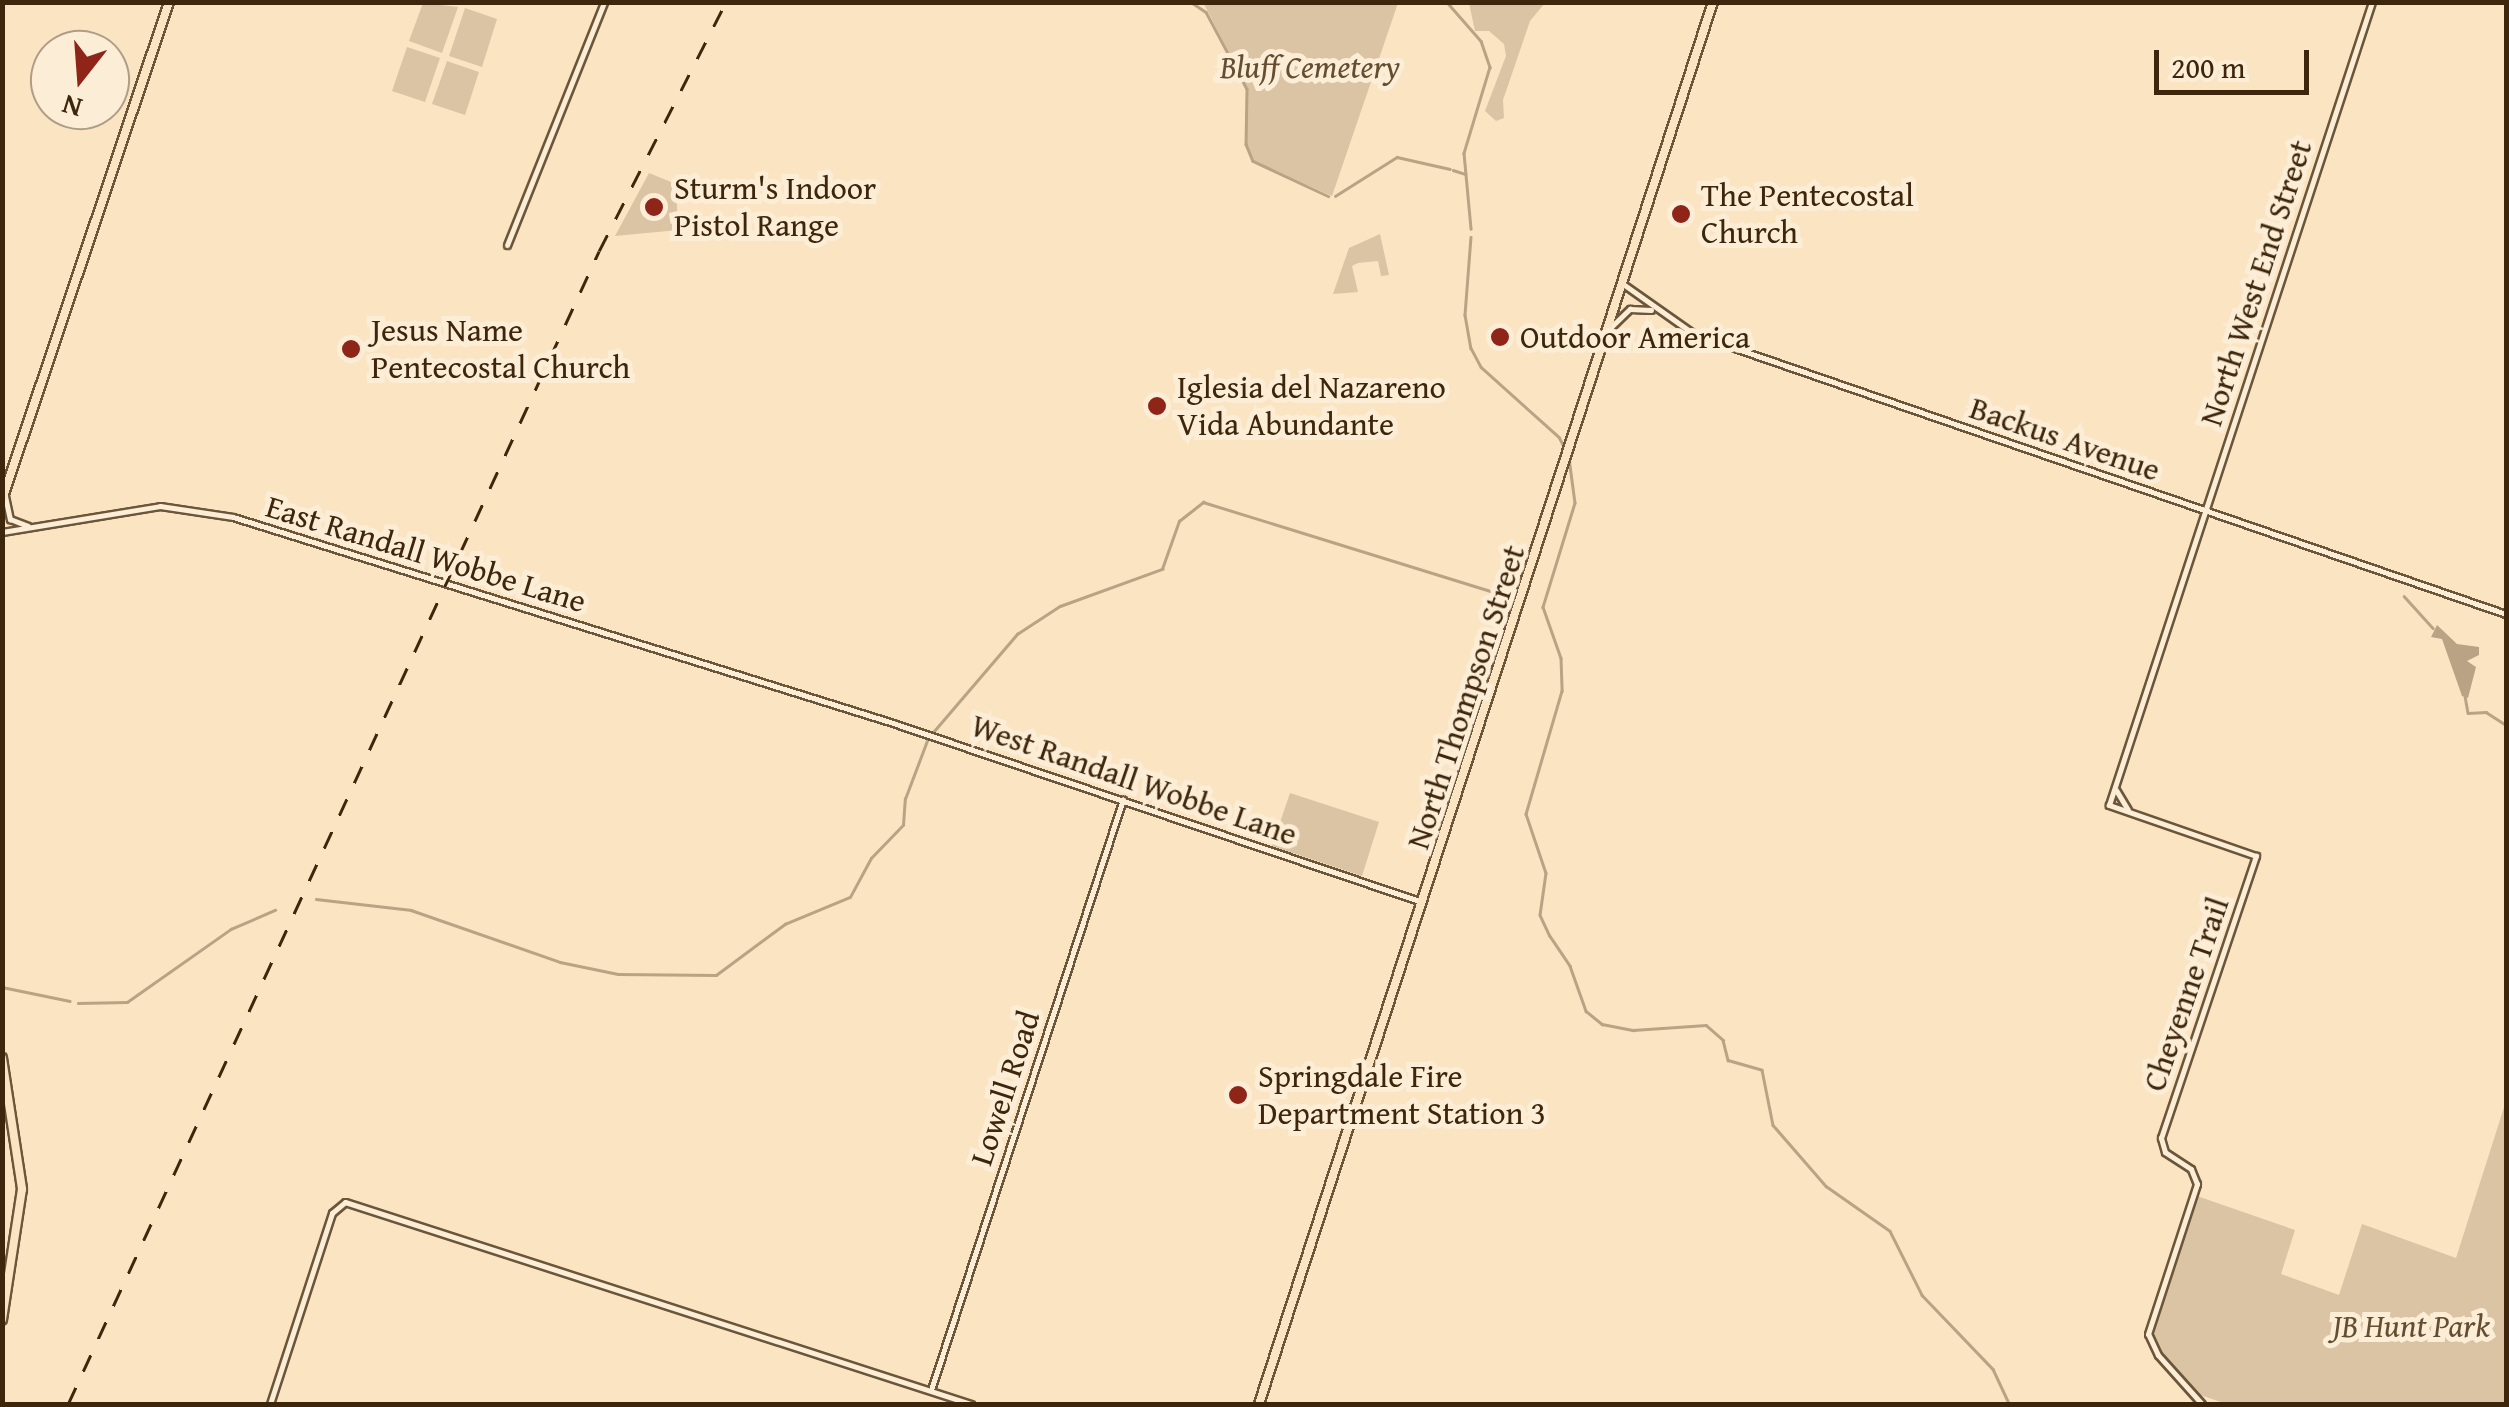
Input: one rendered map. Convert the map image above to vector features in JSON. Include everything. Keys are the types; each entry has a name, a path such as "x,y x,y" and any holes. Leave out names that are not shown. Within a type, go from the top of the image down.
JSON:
{"main road":[{"path":"4,497 169,2"},
{"name":"North Thompson Street","path":"1259,1404 1567,468 1712,2"},
{"path":"2,1058 22,1189 2,1319"}],"street":[{"path":"507,245 604,2"},
{"name":"North West End Street","path":"2135,814 2109,805 2372,2"},
{"name":"Backus Avenue","path":"1622,283 1654,310 1694,334 2506,614"},
{"path":"1608,330 1630,309 1654,310"},
{"path":"4,497 10,520 31,526"},
{"name":"East Randall Wobbe Lane","path":"2,532 137,508 207,511 829,703"},
{"name":"West Randall Wobbe Lane","path":"829,703 1425,903"},
{"path":"2116,784 2120,803 2135,814"},
{"name":"Lowell Road","path":"931,1391 1123,799"},
{"name":"Cheyenne Trail","path":"2135,814 2256,856 2162,1147 2196,1176 2195,1192 2148,1334 2158,1355 2202,1404"},
{"path":"270,1404 340,1204 370,1207 972,1404"}],"green space":[{"name":"Bluff Cemetery","path":"1203,2 1398,3 1332,196 1253,161 1246,144 1247,89"},
{"path":"423,3 458,7 442,53 409,41"},
{"path":"1469,3 1545,3 1530,21 1503,100 1504,118 1496,121 1485,111 1506,56 1504,44 1489,31 1475,31"},
{"path":"465,8 497,19 482,67 449,56"},
{"path":"407,47 440,58 425,102 392,91"},
{"path":"447,61 479,72 465,115 432,104"},
{"name":"Sturm's Indoor Pistol Range","path":"649,173 676,184 678,230 615,236"},
{"path":"1380,234 1389,275 1381,276 1378,261 1358,263 1352,266 1358,292 1333,294 1349,248"},
{"path":"1290,793 1379,822 1362,876 1272,846"},
{"name":"JB Hunt Park","path":"2506,1101 2506,1404 2227,1404 2191,1392 2151,1344 2150,1325 2194,1195 2295,1230 2281,1274 2339,1295 2362,1224 2456,1258"}],"shaded area":[{"path":"2437,625 2457,644 2479,647 2479,655 2467,661 2476,667 2468,698 2462,696 2442,639 2431,637"}],"waterway":[{"path":"1191,2 1206,12 1247,89 1246,144 1253,161 1328,196"},
{"path":"1447,2 1481,41 1490,67 1464,153 1471,229"},
{"path":"1335,196 1397,157 1450,169"},
{"path":"1453,170 1465,174"},
{"path":"1471,237 1465,315 1471,348 1481,367 1559,437 1566,450"},
{"path":"1569,458 1575,503 1543,607 1561,658 1562,691 1526,814 1546,873 1540,915 1570,966 1586,1011 1602,1024 1633,1030 1706,1025 1723,1040 1728,1060 1762,1070 1773,1125 1826,1186 1890,1231 1922,1295 1993,1369 2009,1404"},
{"path":"934,731 1017,634 1060,606 1162,569 1179,521 1203,502 1513,598"},
{"path":"2404,596 2433,628"},
{"path":"2465,696 2468,713 2486,712 2506,725"},
{"path":"316,899 411,910 560,962 618,974 716,975 785,924 850,897 871,858 903,825 905,799 928,738"},
{"path":"78,1003 127,1002 231,929 275,910"},
{"path":"2,987 70,1001"}],"railway":[{"path":"68,1404 599,251 726,2"}],"place":[{"name":"Sturm's Indoor Pistol Range","path":"654,207"},
{"name":"The Pentecostal Church","path":"1681,214"},
{"name":"Outdoor America","path":"1500,337"},
{"name":"Jesus Name Pentecostal Church","path":"351,349"},
{"name":"Iglesia del Nazareno Vida Abundante","path":"1157,406"},
{"name":"Springdale Fire Department Station 3","path":"1238,1095"}]}
